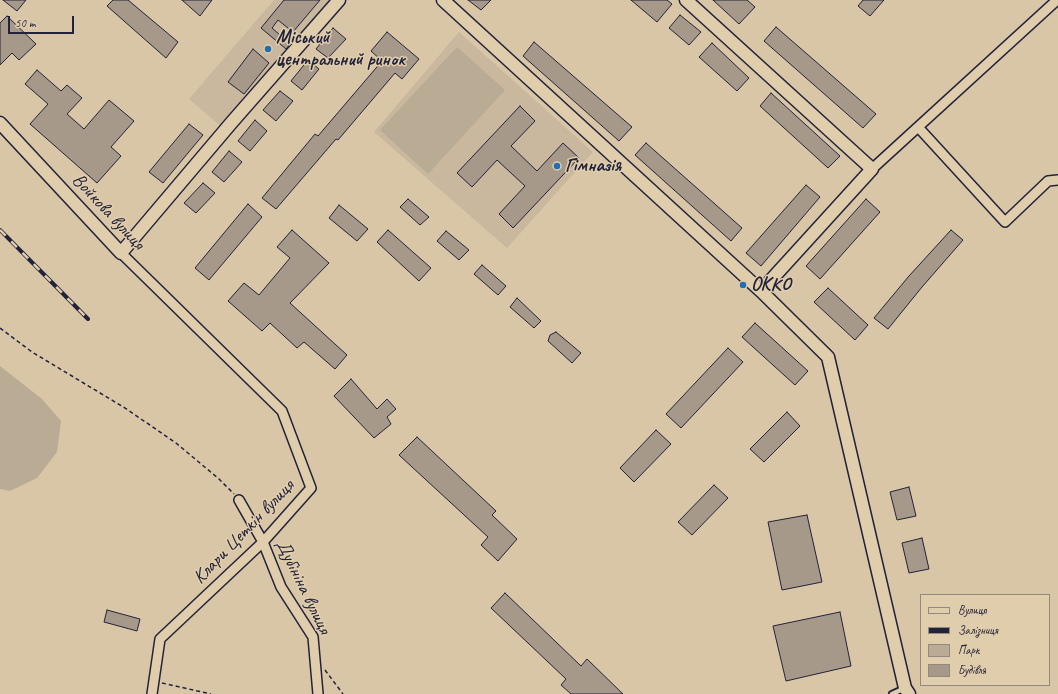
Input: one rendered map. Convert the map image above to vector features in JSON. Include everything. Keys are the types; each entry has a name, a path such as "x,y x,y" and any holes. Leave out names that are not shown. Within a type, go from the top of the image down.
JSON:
{"street":[{"path":"122,253 227,128 339,0"},
{"path":"443,0 761,291 828,357 907,691"},
{"path":"686,0 872,169"},
{"path":"761,291 872,169 1057,0"},
{"name":"Войкова вулиця","path":"0,123 122,253 191,323"},
{"path":"918,127 1005,222 1048,180 1058,180"},
{"name":"Клари Цеткін вулиця","path":"152,694 160,639 263,542 311,488 282,411 191,323"},
{"name":"Дубініна вулиця","path":"239,500 263,542 281,587 313,637 318,694"}],"lane":[{"path":"892,694 907,691"}],"path":[{"path":"0,328 32,352 125,408 176,443 219,479 239,500"},
{"path":"314,656 343,694"},
{"path":"154,681 211,694"}],"shaded area":[{"name":"Міський центральний ринок","path":"274,0 347,0 231,135 189,99"},
{"path":"459,32 593,152 507,248 374,132"}],"green space":[{"path":"457,47 505,90 428,174 380,130"},
{"path":"0,366 42,399 61,421 57,452 37,478 10,491 0,489"}],"building":[{"path":"3,0 26,0 17,11"},
{"path":"113,0 128,0 178,42 166,58 107,6"},
{"path":"182,0 212,0 200,16"},
{"path":"284,0 320,0 293,32 278,20 272,28 290,44 286,49 261,28"},
{"path":"468,0 491,0 481,10"},
{"path":"631,0 667,0 672,4 657,22"},
{"path":"713,0 747,0 755,7 739,24"},
{"path":"863,0 884,0 870,16 858,6"},
{"path":"680,15 701,32 689,45 669,28"},
{"path":"7,16 36,44 19,60 12,53 0,65 0,23"},
{"path":"776,27 876,114 863,128 764,41"},
{"path":"333,28 346,39 328,58 316,49"},
{"path":"387,32 419,59 402,79 395,73 338,140 336,139 276,209 262,198 315,134 318,136 382,61 371,51"},
{"path":"534,42 632,127 619,141 523,56"},
{"path":"712,43 749,78 737,91 699,57"},
{"path":"253,49 269,63 244,94 228,82"},
{"path":"308,60 319,69 302,90 291,81"},
{"path":"37,70 61,91 67,85 82,98 67,114 84,129 109,100 134,121 111,147 121,156 97,183 30,124 48,104 25,84"},
{"path":"280,91 293,101 276,121 263,110"},
{"path":"771,93 840,156 828,168 760,106"},
{"name":"Гімназія","path":"520,106 535,121 511,146 537,171 563,143 579,158 513,228 499,214 525,186 497,160 472,187 457,173"},
{"path":"255,120 267,131 250,151 238,141"},
{"path":"189,124 203,135 163,183 149,172"},
{"path":"646,143 742,228 731,241 635,155"},
{"path":"229,151 242,162 224,182 212,172"},
{"path":"203,183 215,193 196,213 184,203"},
{"path":"806,185 820,197 761,266 746,253"},
{"path":"408,199 429,217 420,225 400,207"},
{"path":"866,199 880,212 820,279 806,266"},
{"path":"248,204 262,217 209,280 195,268"},
{"path":"339,205 368,229 357,241 329,218"},
{"path":"292,230 329,263 290,303 347,355 335,369 304,342 297,348 270,323 262,331 228,301 244,283 259,295 290,258 277,247"},
{"path":"388,230 431,268 419,281 377,242"},
{"path":"951,230 963,240 888,329 874,318 909,276"},
{"path":"446,231 469,250 459,260 437,241"},
{"path":"482,265 506,286 498,295 474,274"},
{"path":"828,288 868,325 855,340 814,302"},
{"path":"517,298 541,321 534,328 510,307"},
{"path":"755,323 808,371 795,385 742,337"},
{"path":"556,332 581,353 572,363 548,341 550,335"},
{"path":"728,348 743,362 681,428 666,414"},
{"path":"351,379 377,409 387,399 396,409 387,417 391,424 374,438 334,396"},
{"path":"787,412 800,426 764,462 750,449"},
{"path":"656,430 671,444 634,482 620,468"},
{"path":"417,437 496,511 492,515 517,539 498,561 481,545 488,537 399,455"},
{"path":"714,485 728,498 692,535 678,522"},
{"path":"909,487 916,516 897,520 890,492"},
{"path":"807,515 822,582 782,590 768,522"},
{"path":"922,538 929,569 909,573 902,543"},
{"path":"505,593 581,666 587,659 623,694 571,694 561,685 566,679 491,608"},
{"path":"107,610 140,619 137,631 104,622"},
{"path":"840,612 851,666 786,681 773,626"}],"railway":[{"path":"0,230 88,319"}],"place":[{"name":"Міський центральний ринок","path":"268,49"},
{"name":"Гімназія","path":"557,166"},
{"name":"ОККО","path":"743,285"}]}
